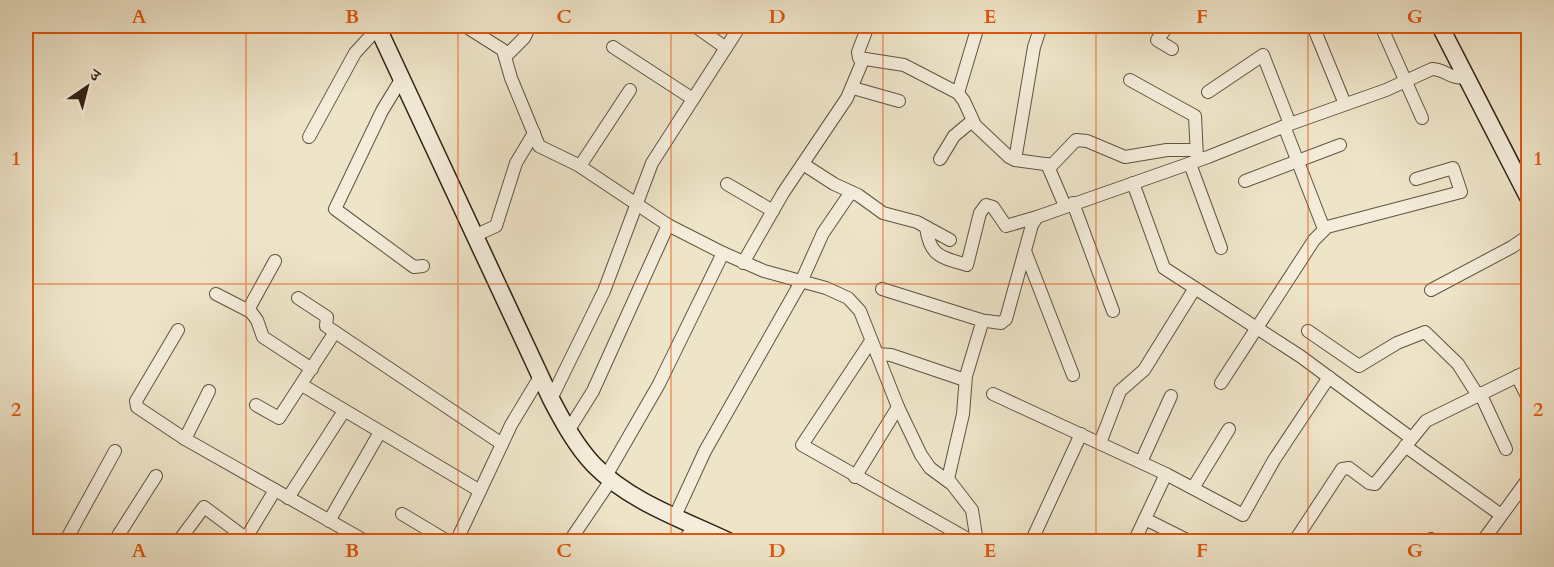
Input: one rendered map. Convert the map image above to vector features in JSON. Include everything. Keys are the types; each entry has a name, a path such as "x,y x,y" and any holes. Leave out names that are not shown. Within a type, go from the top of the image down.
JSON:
{"street":[{"path":"465,26 501,47 514,86 539,146 580,166 668,225 723,253 743,263 826,288 855,304 898,406 926,463 949,482 972,510 975,542"},
{"path":"505,57 524,38 530,26"},
{"path":"695,26 726,48"},
{"path":"551,399 604,291 652,162 740,26"},
{"path":"868,26 858,52 859,58 904,65 958,93 977,128 1015,160 1052,165 1076,140 1087,141 1125,157 1167,150 1195,156"},
{"path":"958,93 978,26"},
{"path":"1015,160 1034,47 1041,26"},
{"path":"1168,26 1158,42 1172,49"},
{"path":"1313,26 1343,99"},
{"path":"1381,26 1422,118"},
{"path":"1440,26 1528,197"},
{"path":"309,137 355,53 377,27 538,380 568,430 608,483 675,516 690,532 730,542"},
{"path":"613,47 693,99"},
{"path":"1208,92 1261,55 1265,57 1282,103 1297,160 1324,229"},
{"path":"743,263 773,211 853,88 863,60"},
{"path":"926,228 929,246 935,253 967,265 983,207 991,206 1006,226 1133,183 1195,156 1287,125 1401,74 1436,69 1452,78 1465,76"},
{"path":"402,78 378,120 334,209 414,267 423,266"},
{"path":"1130,81 1195,116 1195,156 1221,248"},
{"path":"853,88 898,101"},
{"path":"580,166 630,90"},
{"path":"940,159 954,136 972,121"},
{"path":"474,236 496,226 516,163 534,133"},
{"path":"1245,181 1340,144"},
{"path":"803,164 888,216 912,220 950,240"},
{"path":"1047,165 1069,205 1113,311"},
{"path":"1221,383 1314,240 1324,229 1336,223 1437,200 1461,192 1453,168 1416,179"},
{"path":"1133,183 1162,264 1329,377 1501,515"},
{"path":"727,184 773,211"},
{"path":"675,516 705,451 801,282 823,233 851,192"},
{"path":"882,289 984,321 1001,323 1006,319 1037,217"},
{"path":"568,430 597,384 668,225"},
{"path":"1431,290 1512,247 1528,236"},
{"path":"1025,251 1073,375"},
{"path":"569,542 608,483 723,253"},
{"path":"248,310 275,261"},
{"path":"1100,443 1120,391 1144,370 1195,288"},
{"path":"216,294 248,310 257,320 263,337 312,369"},
{"path":"298,298 327,317 325,325 335,333 502,444"},
{"path":"949,482 948,471 963,414 965,380 971,355 984,321"},
{"path":"178,330 136,404 185,439 367,542"},
{"path":"1308,331 1359,366 1397,344 1425,332 1458,364 1479,394 1506,449"},
{"path":"256,405 279,418 335,333"},
{"path":"871,341 802,443 855,477 975,542"},
{"path":"877,354 891,355 965,380"},
{"path":"1297,540 1342,469 1349,468 1369,483 1375,484 1426,421 1523,374 1528,398"},
{"path":"993,394 1141,462 1245,514 1274,460 1329,377"},
{"path":"456,542 502,444 538,380"},
{"path":"302,385 480,491"},
{"path":"185,439 209,391"},
{"path":"1141,462 1172,396"},
{"path":"855,477 898,406"},
{"path":"288,498 344,411"},
{"path":"1193,488 1228,429"},
{"path":"329,521 380,432"},
{"path":"1031,542 1082,434"},
{"path":"65,542 115,451"},
{"path":"1134,542 1166,474"},
{"path":"114,542 156,476"},
{"path":"1482,542 1528,479"},
{"path":"178,542 204,507 249,540 275,490"},
{"path":"402,514 448,542"},
{"path":"1145,519 1191,542"}]}
